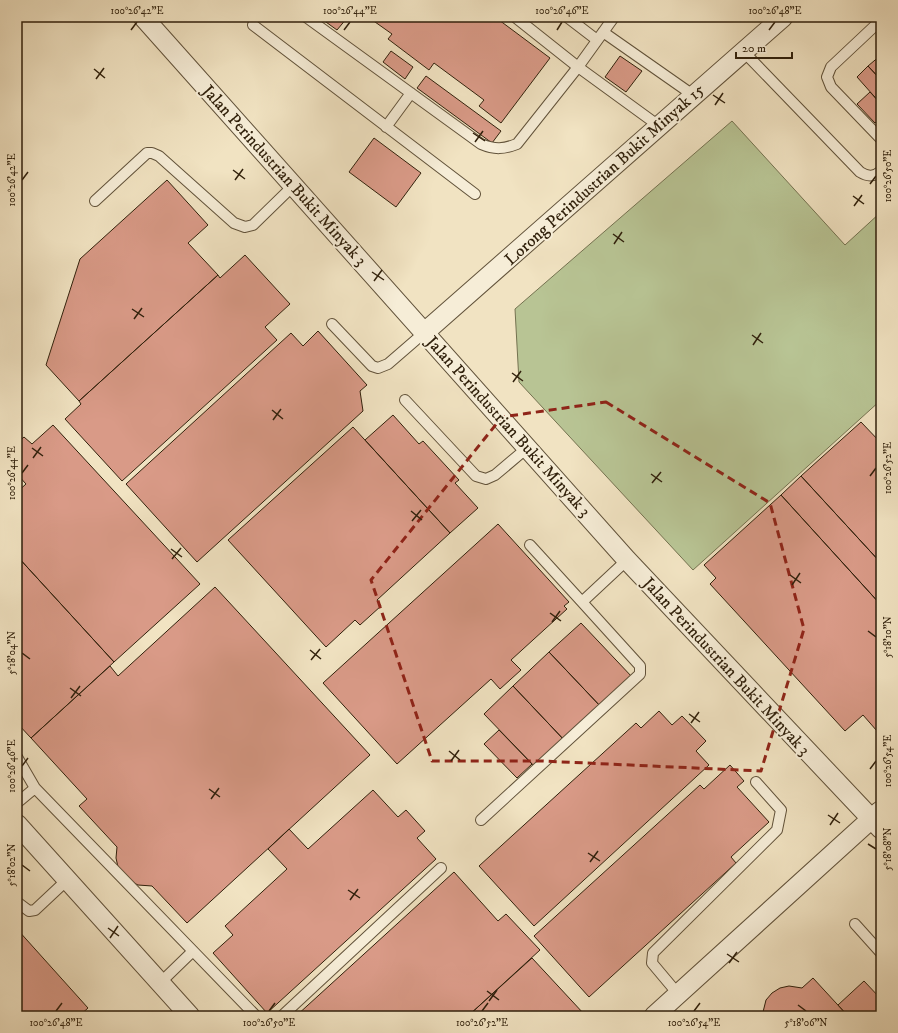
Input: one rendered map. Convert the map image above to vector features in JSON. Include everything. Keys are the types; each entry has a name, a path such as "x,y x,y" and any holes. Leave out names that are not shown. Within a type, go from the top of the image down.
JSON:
{"street":[{"name":"Jalan Perindustrian Bukit Minyak 3","path":"143,17 627,560 878,819"},
{"name":"Lorong Perindustrian Bukit Minyak 15","path":"425,332 783,17"},
{"path":"654,1016 878,819"},
{"path":"17,824 190,1016"}],"lane":[{"path":"306,17 482,144 493,149 506,148 517,144 578,67 614,17"},
{"path":"515,17 578,67 659,126"},
{"path":"567,17 597,40"},
{"path":"881,20 832,67 827,77 831,87 881,139"},
{"path":"252,25 475,194"},
{"path":"604,32 693,96"},
{"path":"743,51 860,172 870,176 875,176 881,171"},
{"path":"386,127 411,93"},
{"path":"95,201 147,153 152,153 159,156 234,223 245,227 254,225 294,185"},
{"path":"332,324 372,366 378,368 388,364 425,332"},
{"path":"405,400 476,476 486,479 495,475 527,448"},
{"path":"481,820 640,674 640,666 530,545"},
{"path":"582,602 627,560"},
{"path":"17,757 35,788 256,1016"},
{"path":"678,994 652,963 653,953 777,830 781,810 756,782"},
{"path":"17,803 35,788"},
{"path":"282,1016 441,868"},
{"path":"17,902 29,911 35,910 67,880"},
{"path":"855,924 881,953"},
{"path":"160,983 194,951"}],"highlighted area":[{"path":"606,402 770,503 804,629 761,771 542,761 432,761 371,580 502,417"}],"green space":[{"path":"732,121 845,245 881,212 881,400 693,570 519,382 515,309"}],"building":[{"path":"319,17 346,17 347,18 337,30"},
{"path":"368,17 495,17 550,58 501,123 479,106 484,100 434,63 429,70 388,39 392,34"},
{"path":"391,51 413,67 405,79 383,62"},
{"path":"881,55 881,80 868,66"},
{"path":"620,56 642,71 626,92 605,77"},
{"path":"868,66 881,80 881,104 857,77"},
{"path":"426,76 501,131 492,143 417,88"},
{"path":"870,92 881,104 881,117 875,123 857,104"},
{"path":"374,138 421,173 396,207 349,172"},
{"path":"167,180 208,225 188,243 218,275 79,401 46,365 80,259"},
{"path":"245,255 290,304 265,327 277,340 122,481 65,419 81,404 79,401 218,275 220,278"},
{"path":"318,331 367,385 360,391 363,411 197,562 126,484 291,333 303,346"},
{"path":"393,415 419,444 423,441 459,480 455,483 478,508 450,533 365,440"},
{"path":"861,422 881,443 881,563 801,476"},
{"path":"53,425 200,584 114,662 17,556 17,492 26,484 17,474 17,443 24,437 32,444"},
{"path":"353,427 450,533 377,600 381,606 360,625 355,620 326,647 228,540"},
{"path":"801,476 881,563 881,605 781,495"},
{"path":"781,495 881,605 881,727 877,731 863,715 845,731 710,584 716,578 704,565"},
{"path":"498,524 569,602 564,606 567,609 511,660 521,670 500,689 491,679 397,764 323,683"},
{"path":"17,556 114,662 31,738 17,723"},
{"path":"215,587 370,755 187,923 152,886 138,885 130,881 118,867 116,858 117,847 79,806 87,799 31,738 110,666 118,676"},
{"path":"581,623 633,678 602,708 549,652"},
{"path":"549,652 602,708 566,742 513,686"},
{"path":"513,686 566,742 537,769 484,714"},
{"path":"659,711 672,725 682,716 706,741 696,751 709,765 534,926 479,866 636,723 641,728"},
{"path":"499,730 532,764 517,778 484,744"},
{"path":"730,765 744,781 737,787 769,822 731,857 736,863 589,997 534,936 700,785 704,789"},
{"path":"373,790 398,817 406,810 425,831 417,838 436,859 267,1013 213,953 233,935 225,926 287,869 268,849 289,829 308,849"},
{"path":"454,872 498,921 506,914 540,950 468,1016 296,1016"},
{"path":"17,929 88,1008 79,1016 17,1016"},
{"path":"532,958 584,1014 582,1016 468,1016"},
{"path":"813,978 848,1016 762,1016 766,1000 772,993 780,988 789,986 802,988"},
{"path":"864,981 881,999 881,1016 848,1016 838,1005"}]}
